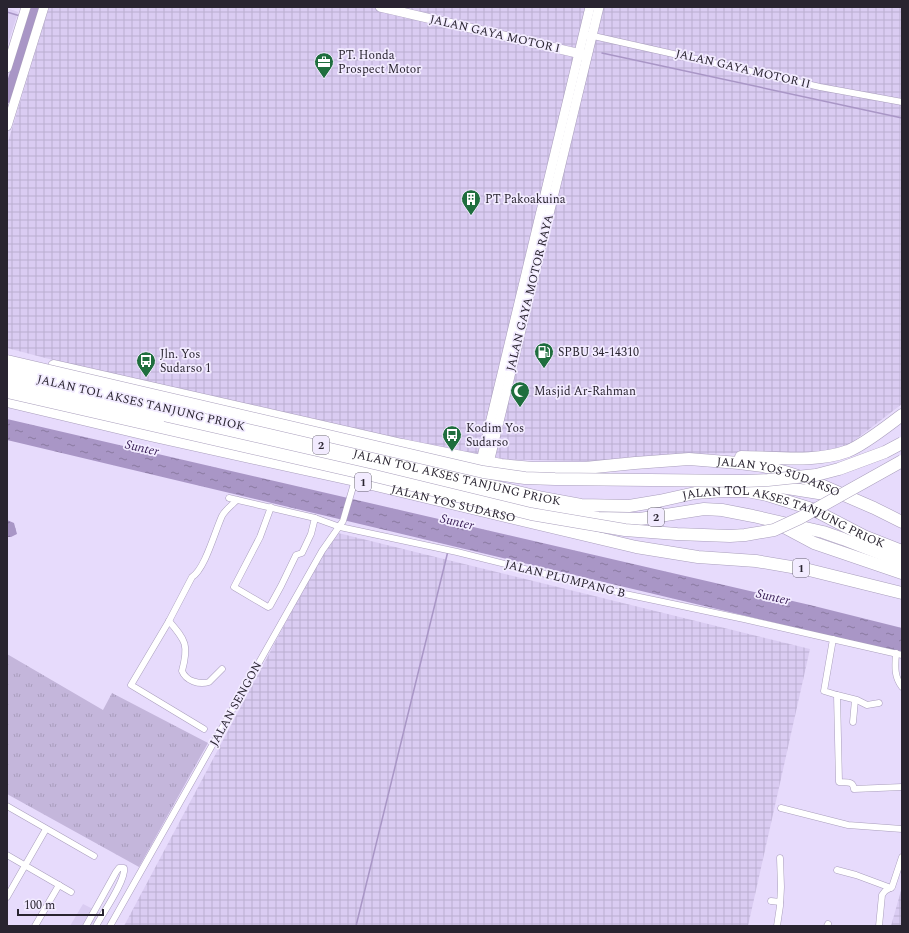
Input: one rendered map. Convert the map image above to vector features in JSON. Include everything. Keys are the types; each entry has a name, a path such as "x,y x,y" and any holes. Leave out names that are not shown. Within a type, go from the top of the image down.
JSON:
{"highway":[{"name":"JALAN YOS SUDARSO","path":"8,357 485,462 531,468 585,468 689,459 763,466 785,472 874,508 902,522"},
{"path":"8,357 483,472 525,478 737,481 790,478 816,475 839,469 885,452 902,443"},
{"path":"29,406 22,403 16,397 12,389 12,380 15,371 20,364 32,362"},
{"name":"JALAN TOL AKSES TANJUNG PRIOK","path":"7,371 479,488 527,505 598,518 640,519 704,509 738,513 823,532 902,562"},
{"name":"JALAN TOL AKSES TANJUNG PRIOK","path":"7,382 479,488 581,505 629,506 659,502 695,493 724,491 754,492 793,502 812,509 864,536 902,551"},
{"path":"7,392 375,476 531,514 625,530 730,536 774,530 800,518 902,462"},
{"name":"JALAN YOS SUDARSO","path":"7,401 355,480 636,547 698,557 767,562 809,570 902,593"},
{"path":"689,459 742,457 808,458 836,455 860,445 902,415"},
{"path":"724,491 744,486 781,487 824,494 874,508"},
{"path":"770,520 814,544 902,573"}],"street":[{"name":"JALAN GAYA MOTOR I","path":"380,7 583,54"},
{"name":"JALAN GAYA MOTOR RAYA","path":"588,34 590,7"},
{"name":"JALAN GAYA MOTOR RAYA","path":"485,462 588,34 599,7"},
{"path":"7,126 40,8"},
{"path":"7,68 24,14"},
{"name":"JALAN GAYA MOTOR II","path":"588,34 820,86 902,102"},
{"name":"JALAN SENGON","path":"110,926 322,551 342,524 355,480"},
{"name":"JALAN PLUMPANG B","path":"229,498 458,552 625,594 899,654"},
{"path":"204,729 131,685 192,577 198,572 223,515 236,500"},
{"path":"271,507 260,537 234,587 268,607 281,586 296,555 302,552 311,534 315,518"},
{"path":"169,620 182,637 186,646 185,660 182,671 186,678 206,683 209,682 222,669"},
{"path":"833,639 824,692 867,705 880,702"},
{"path":"899,654 894,669 898,681 902,687"},
{"path":"837,695 839,782 851,783 854,789 902,787"},
{"path":"854,700 854,722"},
{"path":"7,806 94,856"},
{"path":"781,808 848,825 902,829"},
{"path":"7,897 46,829"},
{"path":"7,855 25,864 71,892"},
{"path":"879,926 882,895 885,891 892,888 902,858"},
{"path":"776,926 780,902 780,859 788,861"},
{"path":"86,926 116,872 119,868 124,868 122,879 96,926"},
{"path":"837,870 856,874 892,888"},
{"path":"35,926 59,885"},
{"path":"770,902 780,902"},
{"path":"98,904 105,908"}],"shaded area":[{"path":"49,7 902,7 902,404 842,450 793,458 783,452 694,454 634,462 483,459 214,402 7,348 7,145"},
{"path":"7,8 18,12 7,47"},
{"path":"334,532 810,649 748,926 124,926"},
{"path":"902,887 902,926 891,926"},
{"path":"83,904 99,912 91,926 70,926"}],"green space":[{"path":"7,654 103,710 112,693 208,743 139,867 7,794"}],"water":[{"name":"Sunter","path":"7,419 810,605 902,628 902,653 7,440"},
{"path":"7,520 14,523 17,534 11,537 7,537"}],"waterway":[{"path":"7,98 36,7"},
{"path":"7,12 20,16"},
{"path":"26,18 32,20"},
{"path":"602,53 902,118"},
{"path":"356,926 448,551"}],"place":[{"name":"PT. Honda Prospect Motor","path":"324,79"},
{"name":"PT Pakoakuina","path":"471,216"},
{"name":"SPBU 34-14310","path":"544,369"},
{"name":"Jln. Yos Sudarso 1","path":"146,378"},
{"name":"Masjid Ar-Rahman","path":"520,408"},
{"name":"Kodim Yos Sudarso","path":"452,452"}]}
